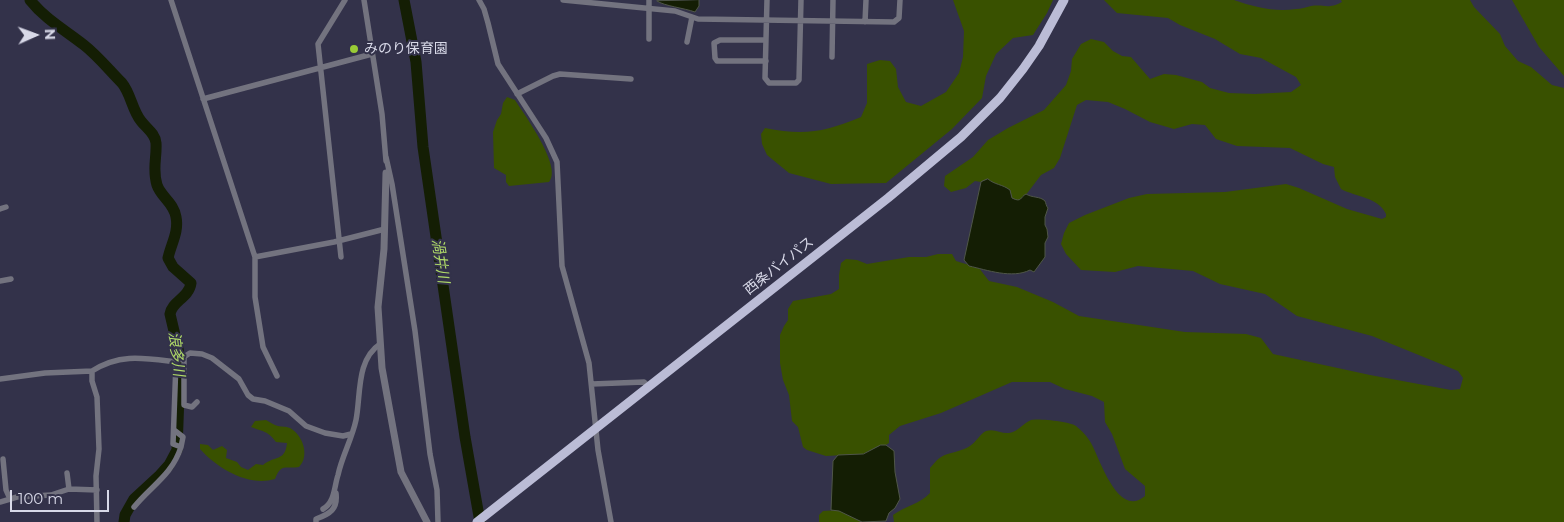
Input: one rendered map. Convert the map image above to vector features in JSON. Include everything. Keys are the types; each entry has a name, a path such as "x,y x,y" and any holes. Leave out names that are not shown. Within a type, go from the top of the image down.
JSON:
{"highway":[{"name":"西条バイパス","path":"477,522 901,188 961,137 1000,98 1023,69 1039,46 1064,0"}],"street":[{"path":"171,0 255,257 255,297 263,347 277,376"},
{"path":"341,257 318,44 345,0"},
{"path":"364,0 382,114 386,157 385,230 378,307 386,394 401,472 427,522"},
{"path":"479,0 484,9 498,64 546,138 557,162 562,266 588,358 596,430 612,522"},
{"path":"563,0 602,2 675,12 698,19 865,22 894,22 898,20 900,0"},
{"path":"649,0 649,39"},
{"path":"767,0 765,78 767,82 798,82 800,78 801,0"},
{"path":"832,57 833,0"},
{"path":"865,22 866,0"},
{"path":"687,42 692,17"},
{"path":"766,40 720,40 714,43 715,58 718,61 766,61"},
{"path":"203,99 372,54"},
{"path":"517,94 560,74 631,78"},
{"path":"386,157 415,331 430,454 437,490 438,522"},
{"path":"255,257 385,230"},
{"path":"0,281 11,279"},
{"path":"323,509 330,504 356,421 365,367 372,351 380,344"},
{"path":"0,379 45,373 92,371 104,364 120,359 143,357 180,360 194,353 212,358 239,380 252,399 270,402 289,411 306,426 325,433 342,436 351,434"},
{"path":"180,360 184,405 192,407 197,402"},
{"path":"134,507 169,472 176,462 179,446 173,444 177,432 180,360"},
{"path":"92,371 92,381 96,392 99,449 96,490 97,522"},
{"path":"592,384 644,382 649,388"},
{"path":"4,459 6,490 10,499"},
{"path":"67,473 68,489"},
{"path":"0,502 24,496 51,495 68,489 96,490"},
{"path":"316,522 316,519 329,514 336,505 335,490"}],"green space":[{"path":"953,0 1053,0 1033,35 1013,38 996,54 986,76 982,98 952,129 886,183 831,184 789,173 767,155 762,144 761,134 765,128 791,132 814,131 861,117 867,103 867,64 880,60 890,61 896,69 898,87 906,102 921,106 946,92 959,73 963,57 964,31"},
{"path":"1104,0 1234,0 1257,7 1280,10 1311,6 1333,6 1342,2 1341,0 1470,0 1474,7 1500,34 1505,46 1518,61 1531,67 1552,85 1564,88 1564,522 894,522 893,515 922,500 930,493 930,468 944,455 970,446 986,431 1012,432 1031,420 1062,422 1076,426 1090,441 1105,473 1118,494 1126,500 1135,501 1145,496 1145,486 1125,469 1112,434 1105,422 1104,402 1050,382 1012,382 941,413 900,426 889,435 889,443 863,454 826,456 803,447 798,427 792,421 789,395 783,380 780,363 780,335 788,320 788,309 793,301 831,294 839,289 841,263 846,259 857,260 867,264 909,257 952,254 956,261 979,268 989,281 1017,287 1053,302 1079,316 1185,332 1246,334 1261,338 1273,354 1370,375 1451,390 1460,389 1463,378 1458,371 1372,336 1297,316 1265,294 1220,284 1193,271 1138,266 1115,272 1081,270 1066,254 1061,244 1069,223 1129,198 1147,194 1225,192 1286,184 1347,209 1382,219 1386,217 1386,214 1378,204 1341,189 1335,177 1334,167 1323,164 1290,148 1237,146 1216,139 1205,125 1192,124 1174,129 1150,122 1108,102 1086,100 1077,105 1060,158 1054,168 1041,175 1022,200 1017,201 1012,198 1010,190 987,179 981,182 975,181 966,188 951,192 944,186 945,176 973,157 988,140 1044,110 1066,85 1071,71 1072,59 1081,44 1091,39 1104,42 1113,51 1122,56 1131,57 1150,79 1164,74 1176,75 1202,82 1210,88 1229,93 1291,92 1301,85 1296,77 1261,58 1240,54 1215,39 1168,18 1117,13"},
{"path":"1512,0 1564,0 1564,76 1539,47"},
{"path":"507,97 515,100 547,153 552,175 549,182 509,186 506,182 506,175 494,168 493,132"},
{"path":"266,420 276,426 287,427 295,431 304,446 304,457 299,467 282,469 275,479 255,480 234,474 216,463 200,449 200,444 208,445 213,450 222,446 227,450 226,458 237,462 241,467 248,470 256,464 263,465 282,456 287,443 276,442 267,433 251,427 255,421"},
{"path":"839,510 861,522 819,522 819,515 823,511"}],"shaded area":[{"path":"699,0 699,6 695,12 657,1"},
{"path":"988,179 1010,190 1012,198 1019,200 1026,194 1045,201 1048,208 1045,225 1048,237 1045,243 1045,257 1034,272 1030,270 1015,274 1000,273 969,266 964,260 981,182"},
{"path":"881,445 886,445 894,451 895,472 900,499 895,508 889,513 886,521 862,522 839,511 831,510 833,461 838,455 863,454"}],"waterway":[{"name":"浪多川","path":"30,0 49,19 89,49 122,83 138,117 154,136 156,143 155,169 157,185 173,208 177,222 176,233 168,258 173,267 191,283 190,288 174,306 170,314 180,366 177,450 169,465 134,499 125,515 124,522"},
{"name":"渦井川","path":"404,0 416,62 423,147 465,437 480,522"}],"place":[{"name":"みのり保育園","path":"354,49"}]}
